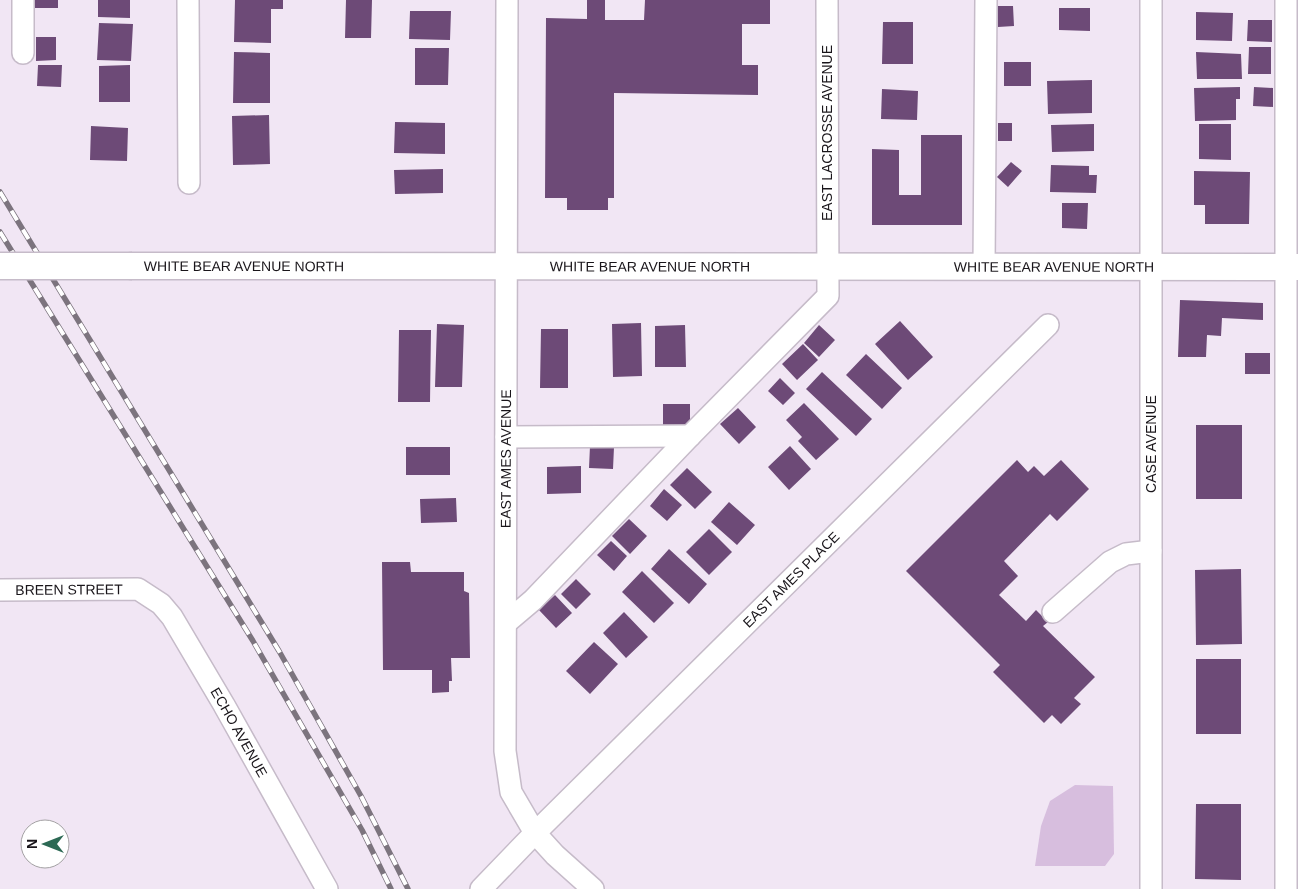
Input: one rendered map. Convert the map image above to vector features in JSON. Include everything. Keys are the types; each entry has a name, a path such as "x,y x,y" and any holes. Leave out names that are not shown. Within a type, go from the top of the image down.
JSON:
{"main road":[{"name":"WHITE BEAR AVENUE NORTH","path":"0,266 507,268 828,266 1292,267"}],"street":[{"path":"23,0 23,53"},
{"path":"188,0 189,183"},
{"name":"EAST AMES AVENUE","path":"507,0 507,622 505,751 507,773 511,792 535,833 555,855 593,889"},
{"name":"EAST LACROSSE AVENUE","path":"507,622 534,600 690,436 828,296 828,0"},
{"path":"984,266 986,0"},
{"name":"CASE AVENUE","path":"1151,0 1151,889"},
{"path":"1286,0 1292,267 1286,889"},
{"name":"EAST AMES PLACE","path":"535,833 1048,325"},
{"path":"506,437 690,436"},
{"path":"1053,612 1110,562 1126,554 1152,551"},
{"name":"BREEN STREET","path":"0,590 138,589"},
{"name":"ECHO AVENUE","path":"138,589 161,604 172,617 282,804 327,889"},
{"path":"481,889 535,833"}],"shaded area":[{"path":"1075,785 1113,786 1114,854 1105,866 1035,866 1041,826 1050,801"}],"building":[{"path":"32,0 58,0 58,8 32,8"},
{"path":"98,0 130,0 130,18 98,17"},
{"path":"235,0 283,0 283,9 271,9 271,43 234,42"},
{"path":"346,0 372,0 371,38 345,38"},
{"path":"587,0 605,0 605,20 644,20 645,0 770,0 770,24 742,24 742,65 758,65 758,95 614,93 614,198 608,198 608,210 567,210 567,198 545,198 546,18 587,19"},
{"path":"998,6 1013,6 1014,26 998,27"},
{"path":"1059,8 1090,8 1090,31 1059,30"},
{"path":"410,11 451,11 450,40 409,39"},
{"path":"1196,12 1233,13 1232,41 1196,40"},
{"path":"1248,20 1272,20 1272,42 1247,41"},
{"path":"883,22 913,22 913,64 882,64"},
{"path":"99,23 133,24 131,61 97,60"},
{"path":"36,37 56,37 56,60 36,61"},
{"path":"1249,47 1271,47 1271,74 1248,74"},
{"path":"415,48 449,48 448,85 415,85"},
{"path":"234,52 270,53 270,103 233,103"},
{"path":"1196,52 1241,54 1242,79 1197,79"},
{"path":"1004,62 1031,62 1031,86 1004,86"},
{"path":"38,65 62,65 61,87 37,86"},
{"path":"130,65 130,102 99,102 99,66"},
{"path":"1092,80 1092,113 1048,114 1047,81"},
{"path":"1240,87 1240,99 1236,99 1236,120 1195,121 1194,88"},
{"path":"1254,87 1273,88 1273,107 1253,106"},
{"path":"882,89 918,91 917,120 881,119"},
{"path":"269,115 270,164 233,165 232,116"},
{"path":"395,122 445,123 445,154 394,153"},
{"path":"998,123 1012,123 1012,141 998,141"},
{"path":"1094,124 1094,151 1052,152 1051,125"},
{"path":"1199,124 1231,124 1231,160 1199,159"},
{"path":"91,126 128,128 127,161 90,160"},
{"path":"921,135 962,135 962,225 872,225 872,149 899,150 899,195 921,195"},
{"path":"1011,162 1022,171 1008,187 997,177"},
{"path":"1051,165 1089,166 1089,175 1097,175 1096,193 1050,192"},
{"path":"443,169 443,193 395,194 394,170"},
{"path":"1194,171 1250,172 1249,224 1205,224 1205,205 1194,205"},
{"path":"1062,203 1088,203 1087,229 1062,228"},
{"path":"1180,300 1263,303 1263,320 1222,318 1221,336 1207,335 1206,357 1178,357"},
{"path":"900,321 933,357 908,380 875,344"},
{"path":"641,323 642,376 613,377 612,324"},
{"path":"437,324 464,325 462,387 435,387"},
{"path":"685,325 686,367 655,367 655,326"},
{"path":"819,325 835,340 819,357 804,343"},
{"path":"541,329 568,329 568,388 540,388"},
{"path":"399,330 431,330 430,402 398,402"},
{"path":"803,344 818,360 797,380 782,364"},
{"path":"1245,353 1270,353 1270,374 1245,374"},
{"path":"866,354 902,388 882,409 846,375"},
{"path":"822,372 872,419 856,436 806,389"},
{"path":"780,378 795,393 783,405 768,391"},
{"path":"804,403 839,439 816,460 798,441 802,437 786,420"},
{"path":"663,404 690,404 690,427 663,427"},
{"path":"738,408 756,427 739,444 720,424"},
{"path":"1196,425 1242,425 1242,499 1196,499"},
{"path":"590,446 614,447 613,469 589,468"},
{"path":"790,446 811,469 789,490 768,467"},
{"path":"406,447 450,447 450,475 406,475"},
{"path":"1017,460 1028,472 1034,466 1044,476 1061,460 1089,489 1057,521 1050,514 1004,561 1018,576 999,595 1026,621 1036,610 1048,622 1043,626 1095,677 1074,698 1081,704 1061,724 1052,715 1044,723 993,672 1000,665 906,571"},
{"path":"581,466 581,493 547,494 547,467"},
{"path":"687,468 712,492 695,509 670,485"},
{"path":"664,489 682,505 667,521 650,506"},
{"path":"456,498 457,522 421,523 420,499"},
{"path":"729,502 755,525 737,545 711,522"},
{"path":"629,519 647,536 630,554 612,536"},
{"path":"709,529 732,552 709,575 686,552"},
{"path":"611,541 627,556 614,571 597,555"},
{"path":"669,549 707,584 689,604 651,569"},
{"path":"382,562 410,562 411,572 464,572 464,591 469,593 470,658 451,658 452,681 449,681 449,692 432,693 432,670 383,670"},
{"path":"1241,569 1242,644 1196,645 1195,570"},
{"path":"642,571 674,603 654,623 622,592"},
{"path":"576,579 591,594 576,609 561,594"},
{"path":"555,595 572,613 556,628 539,610"},
{"path":"624,612 648,637 626,658 603,633"},
{"path":"594,642 618,664 590,694 566,671"},
{"path":"1196,659 1241,659 1241,734 1196,734"},
{"path":"1196,804 1241,804 1241,880 1195,879"}],"railway":[{"path":"0,192 279,651 361,796 408,889"},
{"path":"0,232 253,641 362,830 391,889"}]}
